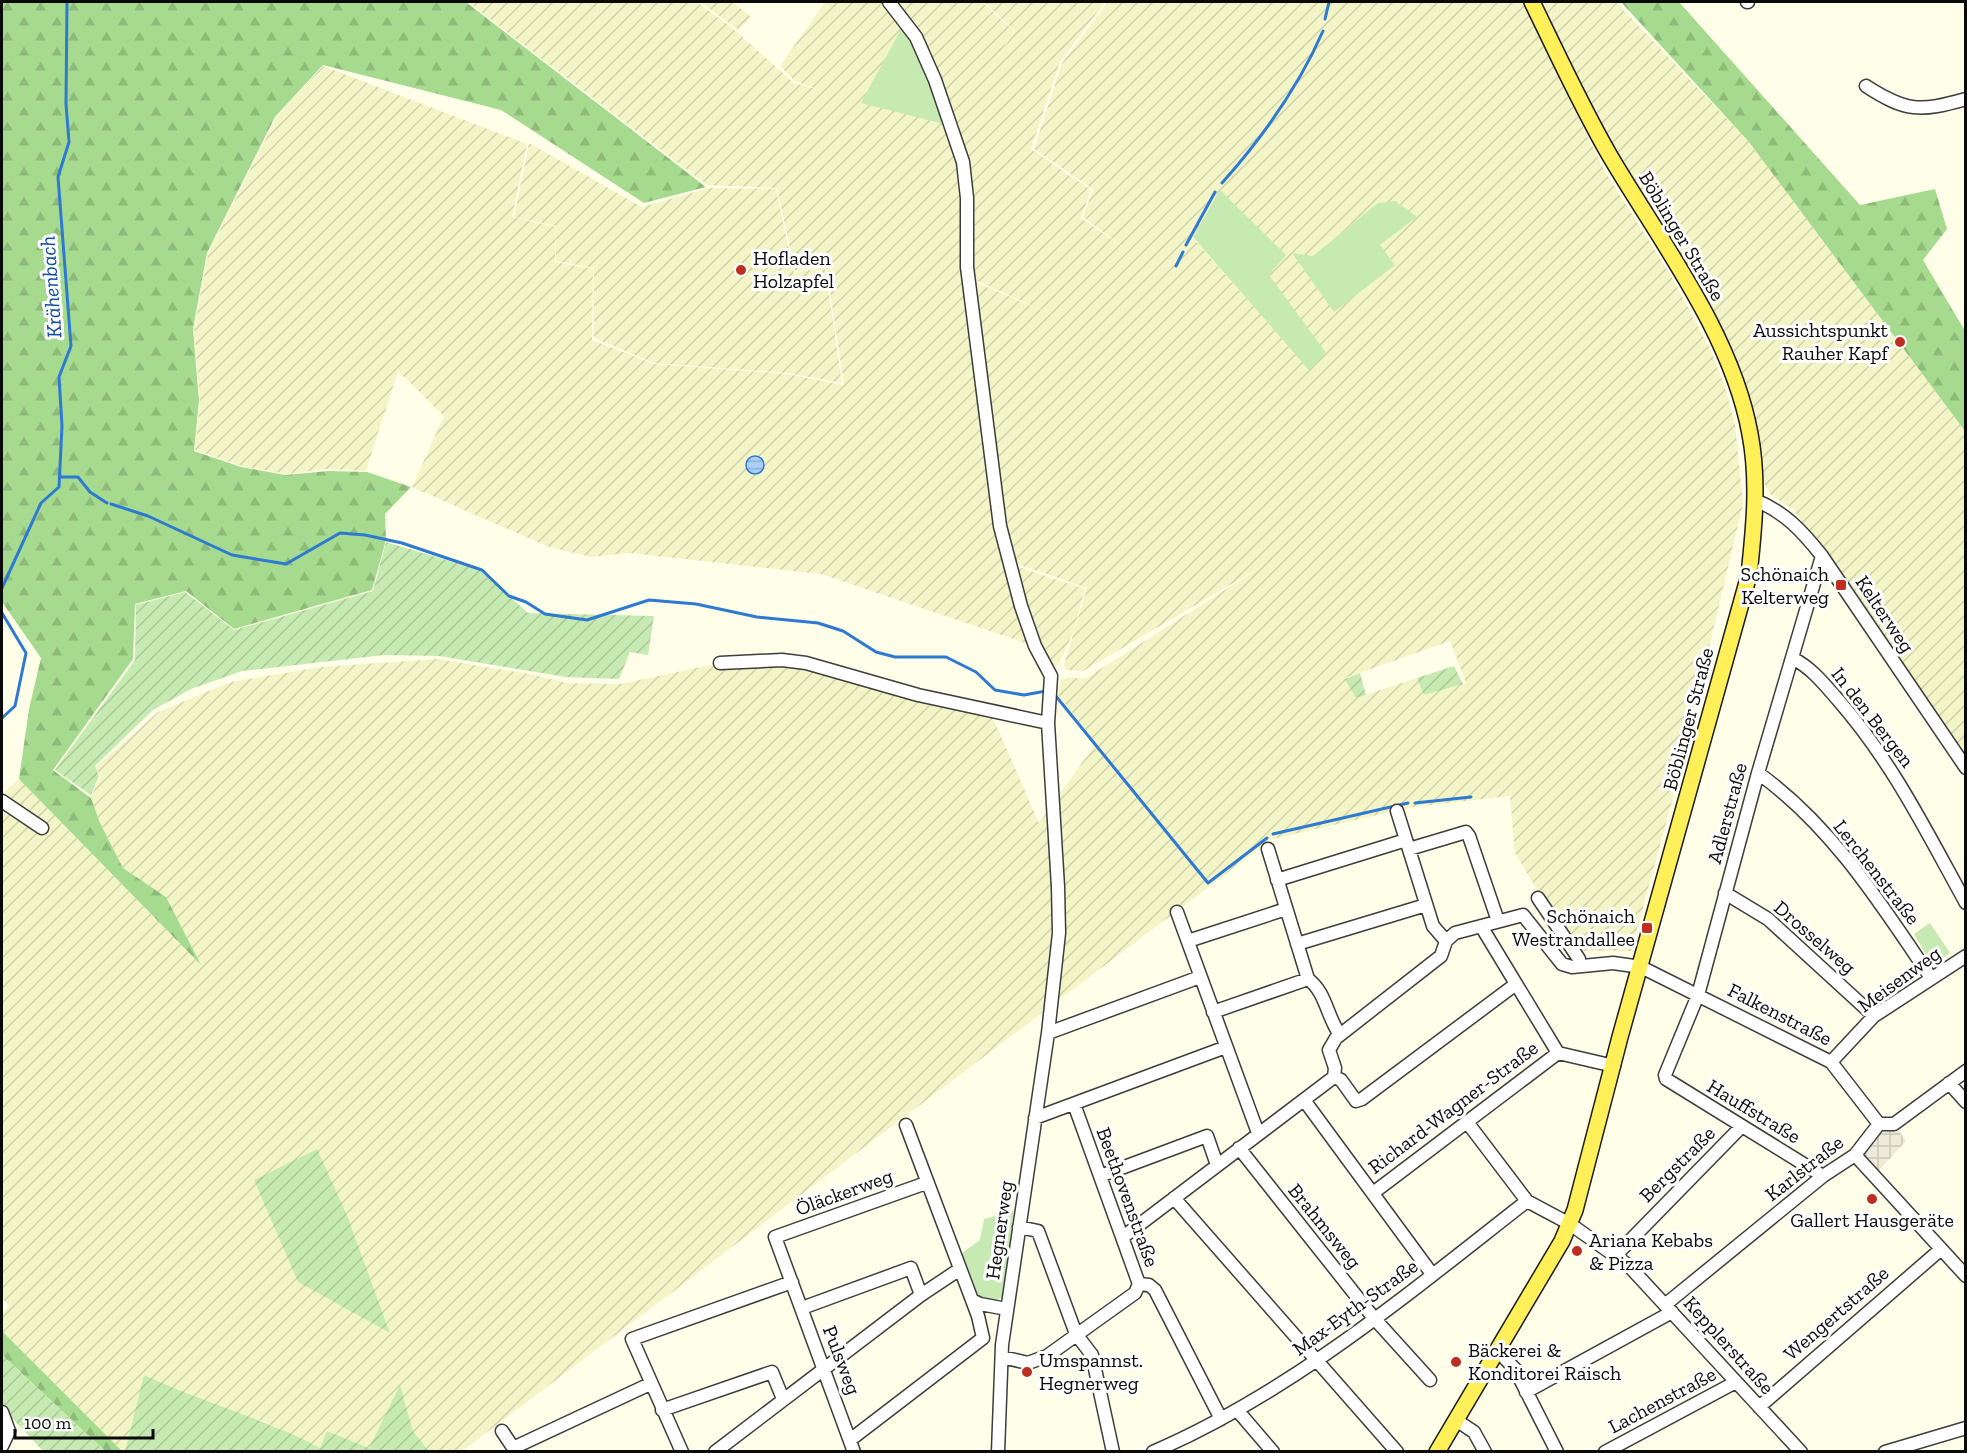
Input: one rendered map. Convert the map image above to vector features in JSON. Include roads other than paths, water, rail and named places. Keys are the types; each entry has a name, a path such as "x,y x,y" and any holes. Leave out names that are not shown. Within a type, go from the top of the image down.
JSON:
{"main road":[{"name":"Böblinger Straße","path":"1437,1452 1570,1224 1749,574 1755,500 1750,434 1724,353 1685,279 1593,126 1532,2"}],"street":[{"name":"Hegnerweg","path":"889,2 916,38 939,90 963,162 967,198 967,267 1000,526 1015,584 1035,646 1051,676 1048,723 1059,887 1059,933 1048,1033 1007,1309 1002,1357 998,1452"},
{"path":"1866,86 1902,106 1933,109 1965,99"},
{"name":"Kelterweg","path":"1755,500 1771,506 1798,526 1822,556 1965,768"},
{"name":"Adlerstraße","path":"1666,1079 1665,1070 1698,995 1758,773 1822,556"},
{"name":"In den Bergen","path":"1792,658 1808,666 1863,728 1890,766 1965,903"},
{"path":"720,663 782,660 806,663 918,695 1048,723"},
{"name":"Lerchenstraße","path":"1758,773 1781,789 1854,867 1931,978"},
{"path":"2,801 42,828"},
{"path":"1397,811 1433,926 1446,941"},
{"path":"1123,1237 1334,1077 1335,1068 1329,1050 1340,1035 1441,956 1446,941 1455,933 1498,921 1470,836 1466,832 1407,844 1277,880"},
{"path":"1268,849 1308,979 1319,987 1330,1021 1340,1035"},
{"name":"Drosselweg","path":"1725,893 1768,919 1874,1016"},
{"path":"1538,898 1578,959"},
{"path":"1297,944 1426,904"},
{"path":"1188,941 1286,909"},
{"path":"1177,912 1258,1133"},
{"name":"Falkenstraße","path":"1498,921 1516,915 1528,918 1554,957 1572,967 1613,963 1641,967 1831,1062 1879,1124"},
{"path":"1481,926 1558,1053 1614,1066"},
{"name":"Meisenweg","path":"1831,1062 1874,1016 1965,956"},
{"path":"1048,1033 1200,977"},
{"path":"1213,1012 1308,979"},
{"path":"1334,1077 1341,1080 1356,1101 1362,1100 1516,984"},
{"path":"1035,1118 1226,1047"},
{"name":"Richard-Wagner-Straße","path":"1373,1193 1558,1053"},
{"path":"1879,1124 1894,1125 1965,1071"},
{"name":"Hauffstraße","path":"1666,1079 1823,1176"},
{"path":"1949,1083 1965,1101"},
{"path":"1304,1100 1432,1274"},
{"name":"Beethovenstraße","path":"1002,1357 1028,1363 1047,1356 1135,1293 1139,1284 1074,1104"},
{"path":"1467,1122 1527,1201 1570,1224"},
{"name":"Karlstraße","path":"1526,1392 1669,1308 1823,1176 1855,1155 1879,1124"},
{"path":"852,1446 980,1342 983,1333 906,1125"},
{"name":"Bergstraße","path":"1616,1255 1742,1126"},
{"path":"1100,1176 1207,1136 1216,1165"},
{"name":"Brahmsweg","path":"1239,1148 1373,1317 1430,1380"},
{"path":"1855,1155 1965,1276"},
{"name":"Öläckerweg","path":"775,1237 926,1184"},
{"path":"1174,1198 1396,1452"},
{"name":"Max-Eyth-Straße","path":"1154,1452 1221,1419 1317,1361 1527,1201"},
{"name":"Kepplerstraße","path":"1570,1224 1616,1255 1669,1308 1801,1452"},
{"path":"1019,1227 1038,1231 1076,1334 1092,1355 1113,1452"},
{"name":"Pulsweg","path":"775,1237 852,1446"},
{"name":"Wengertstraße","path":"1759,1407 1940,1250"},
{"path":"802,1308 911,1268 921,1295"},
{"path":"716,1452 921,1295 960,1269"},
{"path":"682,1452 632,1340 792,1282"},
{"path":"1139,1284 1149,1285 1155,1290 1221,1419"},
{"path":"972,1300 980,1304 1007,1309"},
{"path":"1497,1350 1512,1363 1557,1452"},
{"path":"662,1410 772,1372 783,1399"},
{"name":"Lachenstraße","path":"1605,1452 1736,1382"},
{"path":"502,1431 515,1450 650,1384"},
{"path":"1237,1410 1273,1452"},
{"path":"2,1412 9,1431 2,1446"},
{"path":"1456,1420 1474,1432 1485,1452"},
{"path":"1885,1452 1965,1428"}],"water":[{"path":"755,456 761,459 764,465 761,471 755,474 749,471 746,465 749,459"}],"waterway":[{"name":"Krähenbach","path":"2,588 41,503 59,487 62,426 59,377 71,346 58,177 69,142 66,104 67,2"},
{"path":"1325,19 1329,2"},
{"path":"1222,183 1278,111 1303,72 1323,31"},
{"path":"1186,245 1215,192"},
{"path":"1176,266 1183,252"},
{"path":"60,477 78,477 90,492 107,503"},
{"path":"111,504 148,516 232,555 286,564 340,533 365,535 402,543 482,570 509,596 526,602 545,614 587,620 649,600 696,604 757,617 818,623 843,631 876,652 895,657 946,657 976,672 995,690 1024,695 1046,691"},
{"name":"Krähenbach","path":"2,613 26,653 15,706 2,718"},
{"path":"1055,695 1208,883 1267,838"},
{"path":"1415,803 1471,797"},
{"path":"1273,834 1408,803"}],"place":[{"name":"Hofladen Holzapfel","path":"741,270"},
{"name":"Aussichtspunkt Rauher Kapf","path":"1900,342"},
{"name":"Schönaich Kelterweg","path":"1841,585"},
{"name":"Schönaich Westrandallee","path":"1647,928"},
{"name":"Gallert Hausgeräte","path":"1872,1199"},
{"name":"Ariana Kebabs & Pizza","path":"1577,1251"},
{"name":"Bäckerei & Konditorei Raisch","path":"1456,1362"},
{"name":"Umspannst. Hegnerweg","path":"1027,1372"}]}
